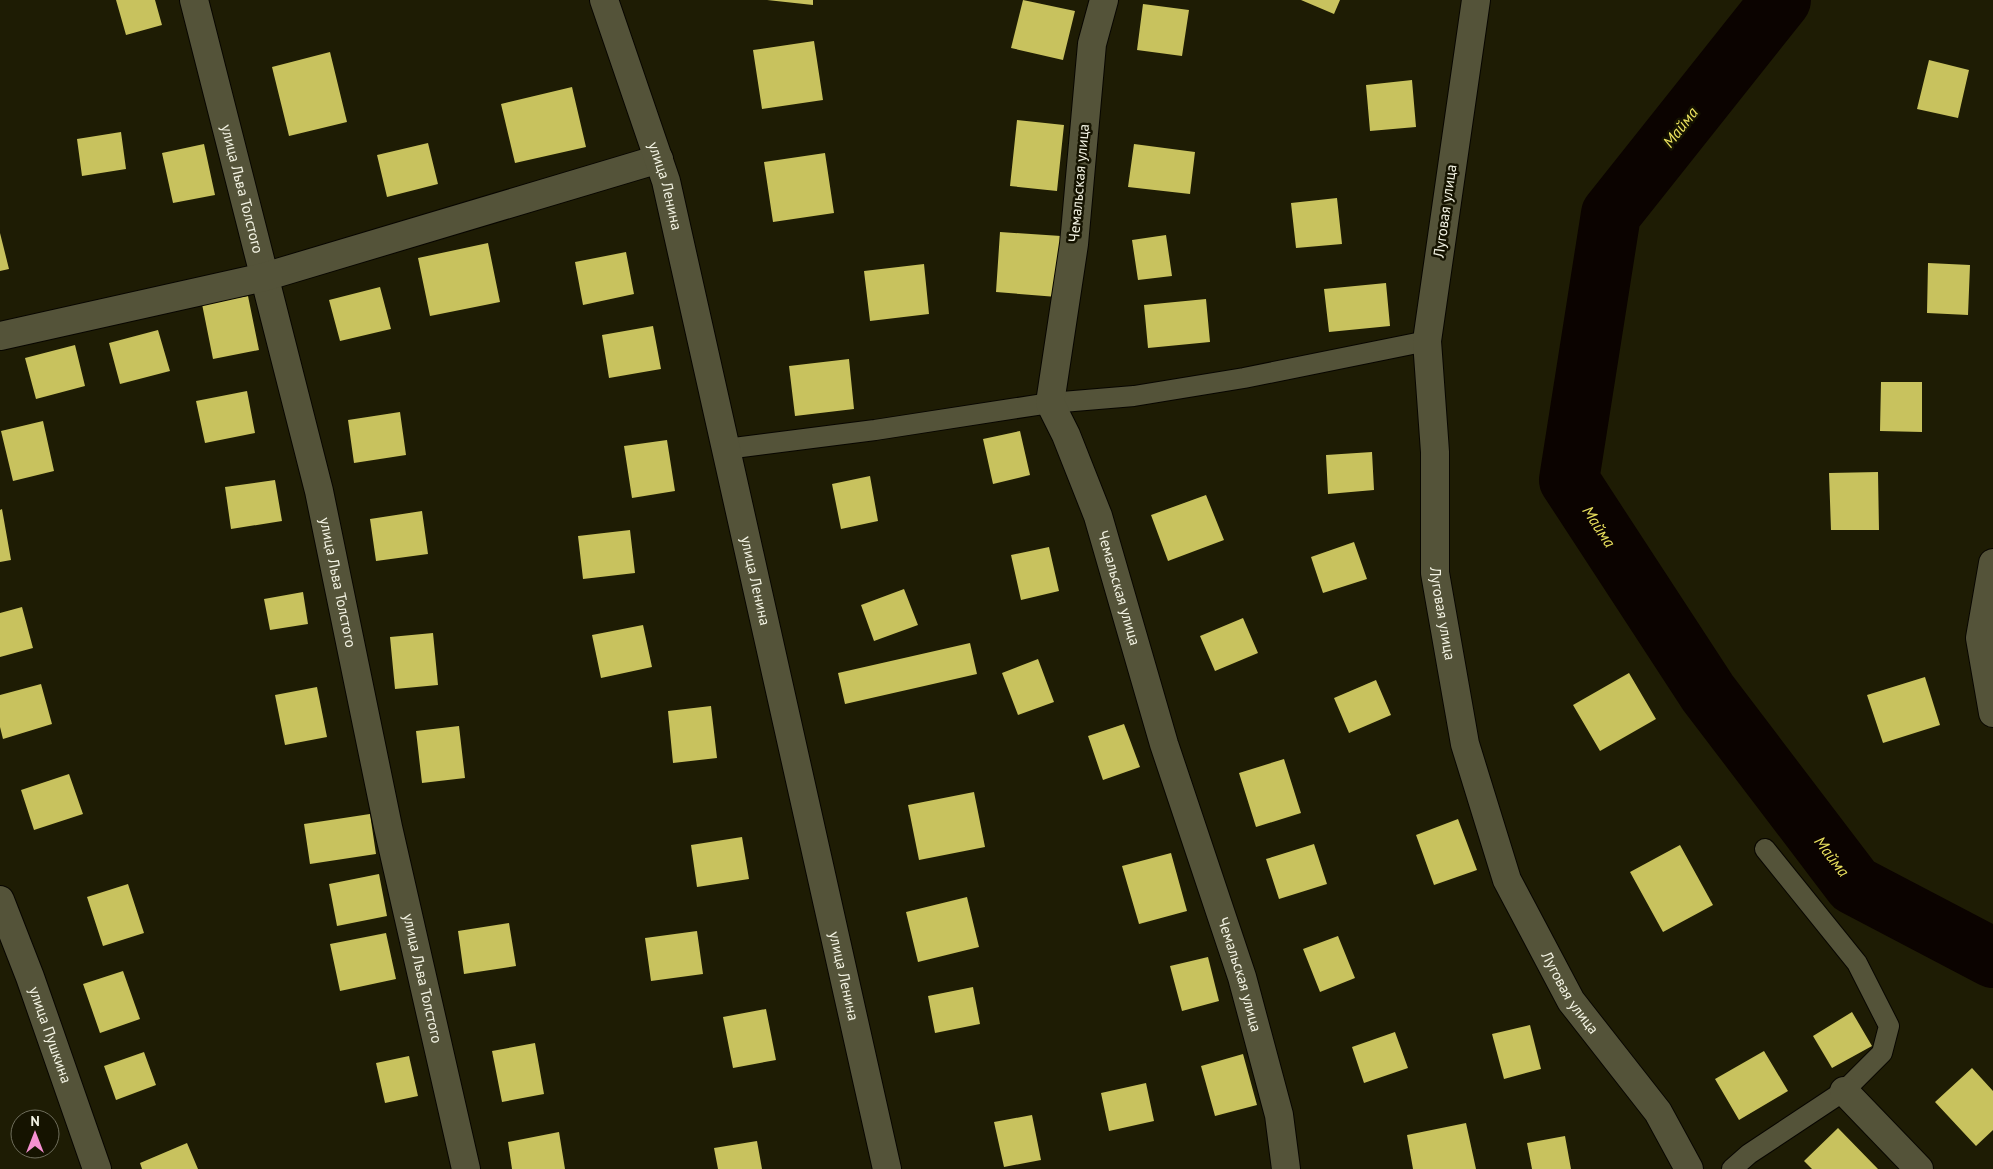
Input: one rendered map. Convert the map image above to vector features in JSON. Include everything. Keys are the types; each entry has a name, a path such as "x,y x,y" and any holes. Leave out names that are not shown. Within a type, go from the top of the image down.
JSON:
{"street":[{"name":"улица Льва Толстого","path":"194,0 319,491 388,827 466,1169"},
{"name":"улица Ленина","path":"604,0 666,180 887,1169"},
{"name":"Чемальская улица","path":"1104,0 1092,44 1074,244 1050,404 1066,435 1098,516 1164,744 1242,977 1279,1114 1286,1169"},
{"name":"Луговая улица","path":"1476,0 1427,341 1435,452 1435,573 1465,744 1507,880 1571,1001 1658,1112 1689,1169"},
{"path":"0,336 264,277 658,159"},
{"path":"1993,563 1980,638 1993,713"},
{"name":"улица Пушкина","path":"0,900 30,977 97,1169"},
{"path":"1844,1091 1919,1169"}],"lane":[{"path":"726,448 875,430 1050,404 1144,395 1244,378 1427,341"},
{"path":"1732,1169 1749,1154 1844,1091 1882,1053 1889,1026 1857,963 1765,849"}],"building":[{"path":"116,0 155,0 162,25 126,35"},
{"path":"767,0 813,0 813,5"},
{"path":"1023,0 1075,11 1063,60 1011,48"},
{"path":"1301,0 1340,0 1334,14"},
{"path":"1143,4 1189,10 1182,56 1137,50"},
{"path":"814,41 823,100 762,109 753,50"},
{"path":"330,52 347,122 289,136 272,67"},
{"path":"1929,60 1969,70 1958,118 1917,109"},
{"path":"1412,80 1416,127 1370,131 1366,85"},
{"path":"572,87 586,147 515,163 501,104"},
{"path":"1017,120 1064,125 1057,191 1010,186"},
{"path":"121,132 126,169 82,176 77,139"},
{"path":"428,143 438,184 387,197 377,155"},
{"path":"204,144 215,195 173,203 162,153"},
{"path":"1134,144 1195,152 1190,194 1128,187"},
{"path":"825,153 834,213 773,222 764,162"},
{"path":"1337,198 1342,244 1296,248 1291,203"},
{"path":"1000,232 1061,236 1057,297 996,292"},
{"path":"0,233 9,269 0,271"},
{"path":"1166,235 1172,276 1138,280 1132,240"},
{"path":"488,243 500,302 430,316 418,258"},
{"path":"626,252 634,294 583,305 575,262"},
{"path":"1928,263 1970,265 1968,315 1927,313"},
{"path":"924,264 929,314 870,321 864,271"},
{"path":"1386,283 1390,326 1329,332 1324,289"},
{"path":"380,287 391,329 340,341 329,300"},
{"path":"248,296 259,350 213,359 202,304"},
{"path":"1206,299 1210,342 1148,348 1144,305"},
{"path":"653,326 661,369 609,378 602,335"},
{"path":"158,330 170,371 120,384 109,343"},
{"path":"75,345 85,386 36,399 25,358"},
{"path":"849,359 854,409 795,416 789,366"},
{"path":"1881,382 1922,382 1922,432 1880,431"},
{"path":"247,391 255,433 205,443 196,401"},
{"path":"400,412 406,455 354,463 348,420"},
{"path":"43,421 54,471 13,481 1,431"},
{"path":"1020,431 1030,475 993,484 983,439"},
{"path":"667,440 675,491 632,498 624,446"},
{"path":"1372,452 1374,490 1328,494 1326,455"},
{"path":"1878,472 1879,530 1831,530 1829,473"},
{"path":"870,476 878,521 841,529 832,484"},
{"path":"275,480 282,521 231,529 225,487"},
{"path":"1206,495 1224,540 1168,561 1151,515"},
{"path":"2,509 11,560 0,562 0,510"},
{"path":"422,511 428,554 376,561 370,519"},
{"path":"630,530 635,573 583,579 578,536"},
{"path":"1354,542 1367,579 1323,593 1311,557"},
{"path":"1049,547 1059,591 1021,600 1011,555"},
{"path":"904,589 918,625 874,641 861,605"},
{"path":"303,592 308,624 270,630 264,599"},
{"path":"22,607 33,648 0,657 0,613"},
{"path":"1243,618 1258,653 1215,671 1200,636"},
{"path":"643,625 652,667 601,678 592,635"},
{"path":"433,633 438,685 395,689 390,637"},
{"path":"970,643 977,674 845,704 838,673"},
{"path":"1038,659 1054,702 1018,715 1002,673"},
{"path":"1629,673 1656,719 1600,751 1573,705"},
{"path":"1925,677 1940,725 1883,743 1867,695"},
{"path":"1376,680 1391,715 1349,733 1334,698"},
{"path":"41,684 52,724 3,739 0,727 0,695"},
{"path":"317,687 327,737 285,745 275,695"},
{"path":"711,706 717,758 673,763 668,711"},
{"path":"1124,724 1140,767 1103,780 1088,736"},
{"path":"459,726 465,778 422,783 416,731"},
{"path":"1284,759 1301,813 1256,827 1239,773"},
{"path":"69,774 83,814 34,830 21,790"},
{"path":"974,792 985,847 919,860 908,805"},
{"path":"370,814 376,854 310,864 304,824"},
{"path":"1458,819 1477,870 1434,885 1416,835"},
{"path":"742,837 749,879 697,887 691,845"},
{"path":"1314,844 1327,884 1279,899 1266,859"},
{"path":"1680,845 1713,905 1663,932 1630,872"},
{"path":"1171,853 1187,911 1139,924 1122,866"},
{"path":"379,874 387,916 337,926 329,884"},
{"path":"128,884 144,933 103,946 87,897"},
{"path":"967,897 979,947 918,962 906,912"},
{"path":"509,923 516,966 464,974 458,931"},
{"path":"697,931 703,974 651,981 645,938"},
{"path":"386,933 396,979 340,991 330,944"},
{"path":"1338,936 1355,978 1320,992 1303,949"},
{"path":"1208,957 1219,1001 1182,1011 1170,966"},
{"path":"123,971 140,1019 100,1033 83,984"},
{"path":"973,987 980,1024 935,1033 928,996"},
{"path":"766,1009 776,1060 733,1068 723,1017"},
{"path":"1852,1012 1872,1046 1832,1068 1813,1036"},
{"path":"1530,1025 1541,1069 1504,1079 1492,1034"},
{"path":"1395,1032 1408,1068 1364,1083 1352,1047"},
{"path":"535,1043 544,1094 502,1102 492,1051"},
{"path":"1764,1051 1788,1091 1739,1120 1715,1079"},
{"path":"144,1052 156,1085 116,1100 104,1066"},
{"path":"1243,1054 1257,1105 1215,1116 1201,1066"},
{"path":"409,1056 418,1096 385,1103 376,1063"},
{"path":"1972,1068 1993,1091 1993,1130 1976,1146 1935,1102"},
{"path":"1146,1083 1154,1121 1109,1131 1101,1093"},
{"path":"1032,1115 1041,1160 1004,1167 994,1122"},
{"path":"1466,1123 1476,1169 1413,1169 1407,1135"},
{"path":"1838,1128 1878,1169 1812,1169 1804,1161"},
{"path":"559,1132 565,1169 512,1169 508,1142"},
{"path":"1565,1136 1571,1169 1532,1169 1527,1143"},
{"path":"757,1141 762,1169 718,1169 714,1148"},
{"path":"187,1143 198,1169 142,1169 140,1163"}],"waterway":[{"name":"Майма","path":"1781,0 1611,214 1569,480 1708,693 1854,885 1993,958"}]}
